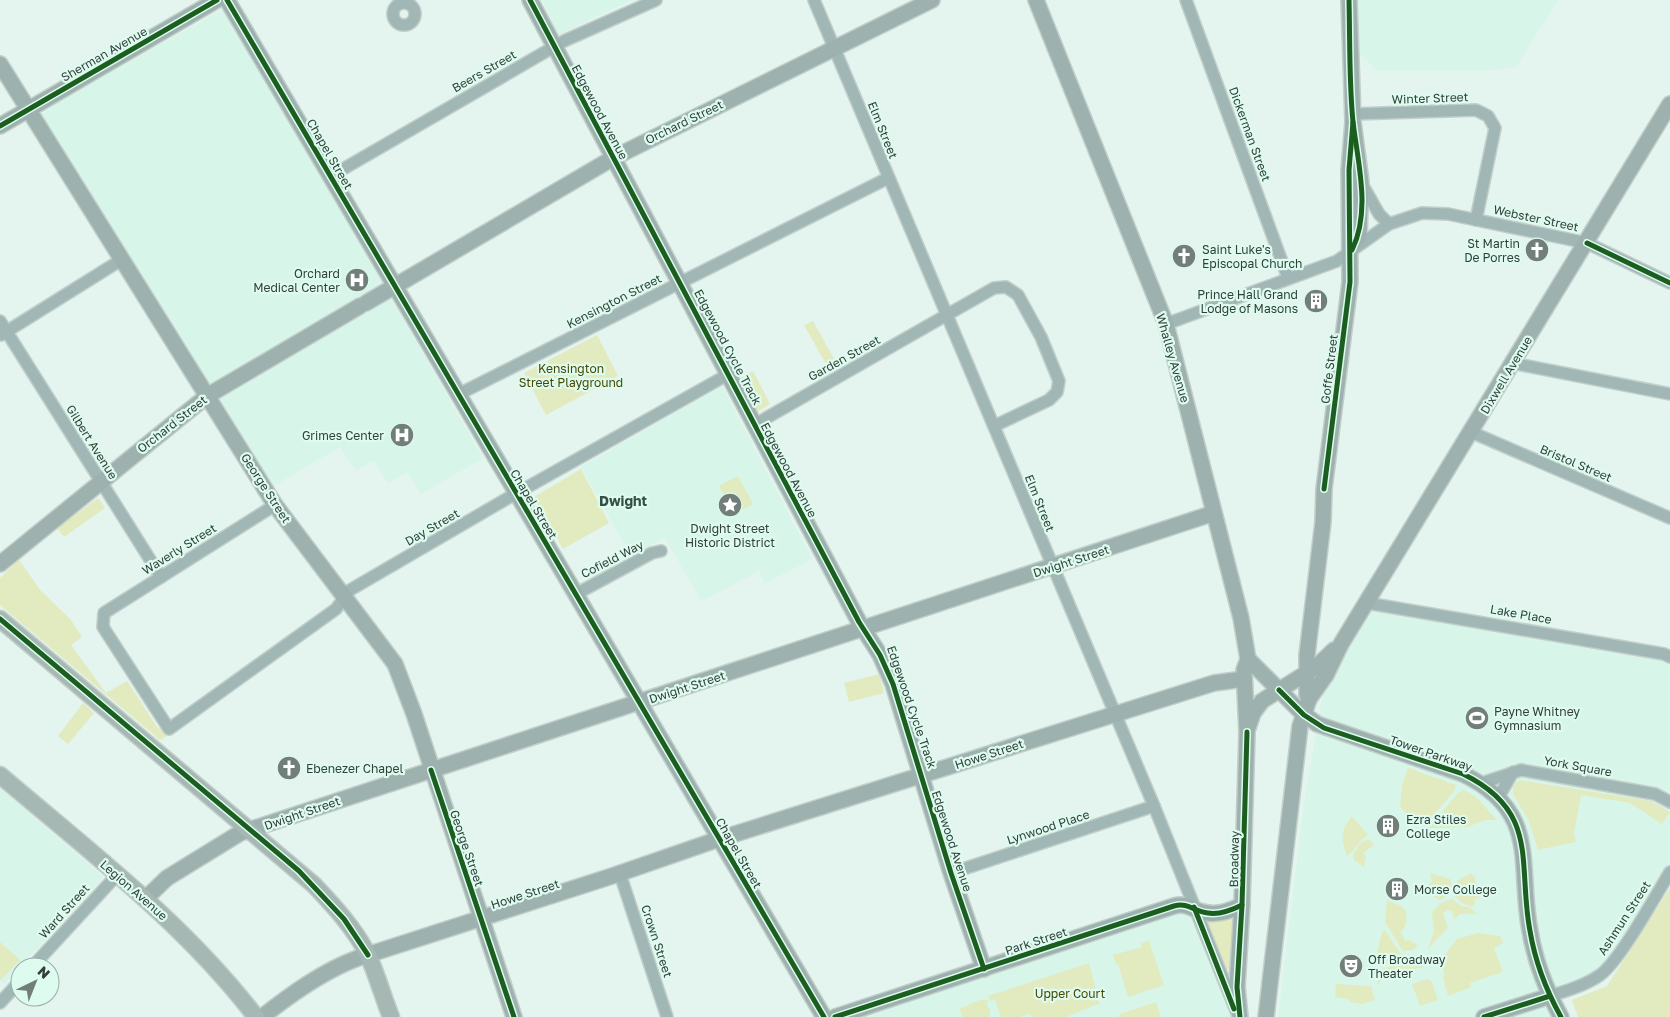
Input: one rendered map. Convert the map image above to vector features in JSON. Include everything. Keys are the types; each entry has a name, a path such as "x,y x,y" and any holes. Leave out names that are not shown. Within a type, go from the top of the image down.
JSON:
{"highway":[{"path":"0,619 250,830 327,898 356,935 368,955 391,1017"},
{"name":"Legion Avenue","path":"0,775 145,898 208,958 228,980 256,1017"}],"main road":[{"name":"Sherman Avenue","path":"0,126 217,0"},
{"name":"Chapel Street","path":"228,0 824,1017"},
{"name":"Edgewood Avenue","path":"530,0 727,375 863,629 880,655 893,684 951,873 984,969"},
{"name":"Orchard Street","path":"0,564 207,396 613,158 932,0"},
{"name":"Whalley Avenue","path":"1036,0 1166,324 1241,618 1248,659 1244,670 1247,732"},
{"name":"Goffe Street","path":"1349,0 1353,118 1361,182 1359,235 1351,252"},
{"name":"George Street","path":"0,64 276,505 395,664 514,1017"},
{"name":"Dixwell Avenue","path":"1307,705 1326,675 1341,644 1512,363 1668,113"},
{"name":"Goffe Street","path":"1307,705 1310,625 1323,522 1324,489 1350,282 1349,170 1353,118"},
{"name":"Dwight Street","path":"145,898 162,881 221,843 250,830 1214,513"},
{"name":"Dixwell Avenue","path":"1247,732 1257,706 1308,670 1316,667 1341,644"},
{"name":"Tower Parkway","path":"1248,659 1279,690 1307,705 1324,728 1464,774 1482,783 1498,798 1514,821 1524,849 1530,931 1536,959 1550,996 1561,1017"},
{"name":"Howe Street","path":"262,1017 288,997 333,969 368,955 620,874 719,839 1214,682 1244,679"},
{"path":"1239,1014 1261,1016 1300,726 1307,705"},
{"name":"Broadway","path":"1239,1014 1237,987 1242,905 1247,732"},
{"name":"Park Street","path":"835,1017 1174,906 1182,904 1214,914 1242,905"},
{"path":"1484,1017 1550,996"}],"street":[{"name":"Beers Street","path":"331,176 555,46 656,0"},
{"name":"Elm Street","path":"814,0 994,426 1051,568 1154,806 1239,1014"},
{"name":"Dickerman Street","path":"1186,0 1288,278"},
{"name":"Winter Street","path":"1353,118 1476,110 1488,116 1496,128 1476,220"},
{"name":"Kensington Street","path":"459,394 888,178"},
{"path":"1361,182 1379,214 1389,224"},
{"name":"Webster Street","path":"1166,324 1337,261 1389,224 1422,213 1448,214 1587,243 1670,284"},
{"path":"3,334 121,260"},
{"name":"Garden Street","path":"754,425 994,288 1006,287 1018,294 1059,381 1057,392 1049,400 994,426"},
{"name":"Gilbert Avenue","path":"0,321 3,334 101,481 161,577"},
{"path":"1512,363 1670,394"},
{"name":"Day Street","path":"169,730 336,608 350,590 727,375"},
{"name":"Bristol Street","path":"1471,432 1670,518"},
{"name":"Waverly Street","path":"169,730 104,627 104,613 276,505"},
{"name":"Cofield Way","path":"576,594 661,551"},
{"name":"Lake Place","path":"1367,602 1664,654 1670,657"},
{"path":"1482,783 1514,770"},
{"path":"1498,798 1514,770"},
{"name":"York Square","path":"1514,770 1655,794 1670,802"},
{"name":"Lynwood Place","path":"951,873 1154,806"},
{"name":"Ashmun Street","path":"1550,996 1599,976 1617,956 1670,872"},
{"name":"Crown Street","path":"620,874 667,1017"},
{"name":"Ward Street","path":"41,957 116,875"},
{"path":"0,1003 10,992"}],"shaded area":[{"path":"542,0 632,0 558,35"},
{"path":"1358,0 1558,0 1516,67 1486,71 1377,71 1359,53"},
{"path":"224,9 483,458 421,494 408,472 388,483 374,460 356,471 340,447 272,487 40,112"},
{"path":"722,386 812,559 765,583 759,571 702,601 664,537 631,557 581,467"},
{"path":"1367,603 1670,657 1670,872 1609,966 1550,996 1561,1017 1278,1017 1304,804 1326,675"},
{"path":"0,788 103,877 29,957 10,957 10,978 4,984 0,981"},
{"path":"1189,905 1238,1017 835,1017"}],"green space":[{"path":"813,321 838,366 830,371 804,325"},
{"name":"Kensington Street Playground","path":"597,335 618,376 546,415 524,373"},
{"path":"753,371 770,404 757,412 740,379"},
{"path":"581,469 609,523 563,549 534,497"},
{"path":"738,476 753,504 734,514 719,486"},
{"path":"98,498 105,508 64,537 57,528"},
{"path":"19,560 41,591 71,620 82,637 71,645 106,693 127,681 157,727 169,735 160,740 0,605 0,578"},
{"path":"879,674 884,693 849,702 844,683"},
{"path":"83,703 94,713 68,744 58,736"},
{"path":"1408,768 1456,785 1455,790 1424,826 1411,819 1400,806 1402,785"},
{"path":"1519,780 1651,801 1670,812 1662,824 1630,803 1581,795 1574,833 1576,842 1538,850 1529,821 1513,794 1513,786"},
{"path":"1464,790 1476,797 1497,820 1486,820 1467,827 1429,828 1458,793"},
{"path":"1352,816 1368,835 1347,856 1343,835 1345,826"},
{"path":"1369,839 1374,845 1363,853 1366,856 1364,867 1354,860 1353,856 1359,844"},
{"path":"1430,873 1450,879 1452,884 1450,894 1440,900 1434,897 1433,889 1429,885 1432,881"},
{"path":"1471,873 1475,878 1477,887 1482,887 1483,895 1474,900 1475,904 1472,907 1462,903 1454,896 1457,881"},
{"path":"1670,888 1670,1017 1578,1017 1572,1000 1607,986"},
{"path":"1452,899 1461,906 1469,907 1477,914 1460,914 1454,919 1452,911 1447,910 1443,914 1448,927 1429,948 1432,952 1428,948 1434,932 1432,912 1441,903"},
{"path":"1387,900 1401,906 1406,912 1406,923 1401,932 1405,941 1410,940 1417,945 1420,943 1413,950 1403,951 1385,922"},
{"path":"1236,914 1232,969 1227,969 1206,922"},
{"path":"1385,930 1400,953 1409,956 1379,966 1376,958 1382,932"},
{"path":"1478,933 1500,936 1503,943 1494,948 1503,972 1470,983 1471,987 1448,996 1443,978 1445,975 1440,961 1457,939"},
{"path":"1149,941 1164,985 1128,997 1118,964 1116,965 1113,955 1142,947 1141,943"},
{"path":"0,942 17,957 10,957 10,971 0,979"},
{"path":"1421,956 1428,956 1430,959 1422,962 1424,967 1383,976 1379,984 1377,984 1379,970"},
{"name":"Upper Court","path":"1089,963 1100,1006 1098,1004 1066,1017 1032,1017 1030,1014 1020,1017 1001,1017 995,1000 990,1001 988,996"},
{"path":"1427,979 1432,982 1438,1000 1420,1006 1412,984"},
{"path":"1336,984 1371,986 1375,1000 1362,1004 1335,997"},
{"path":"980,1000 987,1000 988,1003 986,1004 990,1010 990,1017 963,1017 959,1009"},
{"path":"1156,1002 1161,1017 1118,1017 1120,1014"}],"cycle path":[{"path":"0,126 217,0"},
{"path":"227,0 824,1017"},
{"name":"Edgewood Cycle Track","path":"530,0 859,622 880,655 893,684 951,873 984,969"},
{"path":"1349,0 1353,122 1362,187 1361,219 1358,235 1352,250"},
{"path":"1324,489 1350,282 1349,170 1353,122"},
{"path":"1587,243 1670,283"},
{"path":"0,619 299,871 344,919 368,955"},
{"path":"1279,690 1304,715 1324,728 1463,774 1488,789 1505,805 1515,823 1521,842 1530,931 1535,953 1546,986 1561,1017"},
{"path":"1240,1017 1237,987 1242,905 1247,732"},
{"path":"431,770 514,1017"},
{"path":"835,1017 1174,906 1184,905 1203,912 1217,913 1226,912 1242,905"},
{"path":"1194,907 1234,1009"},
{"path":"1484,1017 1550,996"}],"place":[{"name":"St Martin De Porres","path":"1537,250"},
{"name":"Saint Luke's Episcopal Church","path":"1184,256"},
{"name":"Orchard Medical Center","path":"357,280"},
{"name":"Prince Hall Grand Lodge of Masons","path":"1316,301"},
{"name":"Grimes Center","path":"402,435"},
{"name":"Dwight Street Historic District","path":"730,505"},
{"name":"Payne Whitney Gymnasium","path":"1477,718"},
{"name":"Ebenezer Chapel","path":"289,768"},
{"name":"Ezra Stiles College","path":"1388,826"},
{"name":"Morse College","path":"1397,889"},
{"name":"Off Broadway Theater","path":"1351,966"}],"district":[{"name":"Dwight","path":"623,500"}]}
